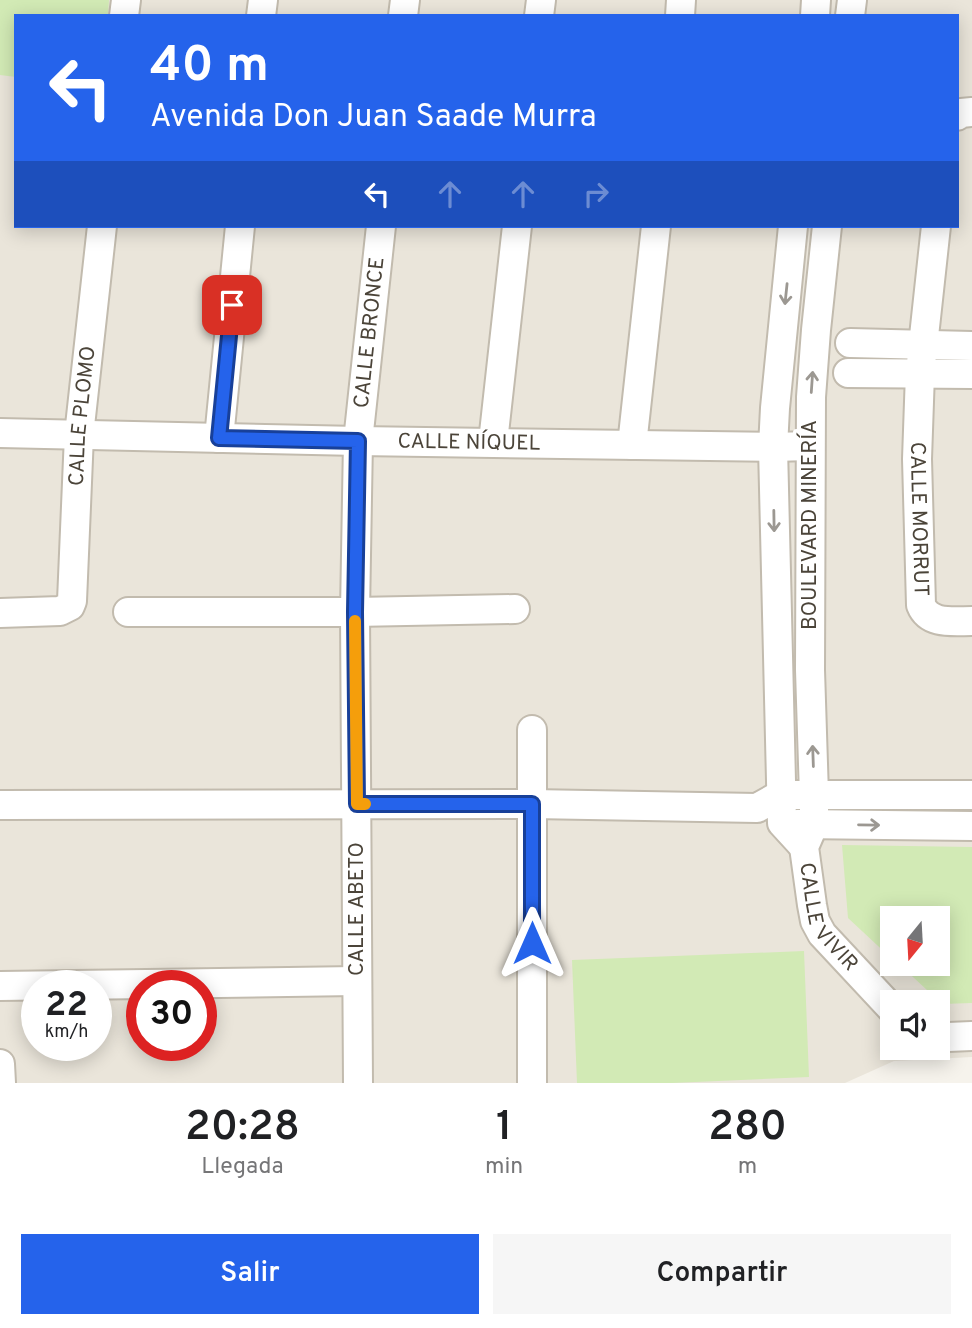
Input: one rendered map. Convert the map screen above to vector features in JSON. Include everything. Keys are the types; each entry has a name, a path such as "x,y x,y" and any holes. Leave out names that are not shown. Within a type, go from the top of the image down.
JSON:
{"street":[{"name":"CALLE PLOMO","path":"0,613 60,611 70,606 72,601 79,435 102,228"},
{"path":"219,438 240,228"},
{"name":"CALLE BRONCE","path":"358,441 381,228"},
{"path":"493,442 517,228"},
{"path":"632,444 656,228"},
{"name":"BOULEVARD MINERÍA","path":"793,228 773,447 769,801 782,823 809,836 814,795 810,670 811,397 827,228"},
{"name":"CALLE MORRUT","path":"936,228 920,373 917,459 921,605 924,613 932,619 972,621"},
{"path":"850,343 972,346"},
{"path":"848,373 972,374"},
{"name":"CALLE NÍQUEL","path":"0,433 358,441 810,446"},
{"name":"CALLE ABETO","path":"358,441 355,612 358,1083"},
{"path":"128,612 515,609"},
{"path":"532,730 532,1083"},
{"path":"0,805 532,804 769,801 814,795 972,795"},
{"path":"809,836 972,826"},
{"name":"CALLE VIVIR","path":"809,836 812,905 816,921 822,934 880,996"},
{"path":"0,986 356,981"},
{"path":"950,1037 972,1036"},
{"path":"0,1064 1,1083"}],"shaded area":[{"path":"0,0 972,0 972,1057 950,1058 950,990 880,990 880,1060 914,1060 894,1061 845,1083 0,1083"}],"green space":[{"path":"0,0 109,0 108,14 14,14 14,77 0,75"},
{"path":"842,845 972,847 972,1003 950,1004 950,990 927,990 912,976 950,976 950,906 880,906 880,948 848,918"},
{"path":"804,951 809,1077 672,1083 577,1083 572,960"}],"slow traffic":[{"path":"355,621 357,804 365,804"}],"route":[{"path":"232,305 219,438 358,441 355,612 357,804 532,804 532,943"}]}
